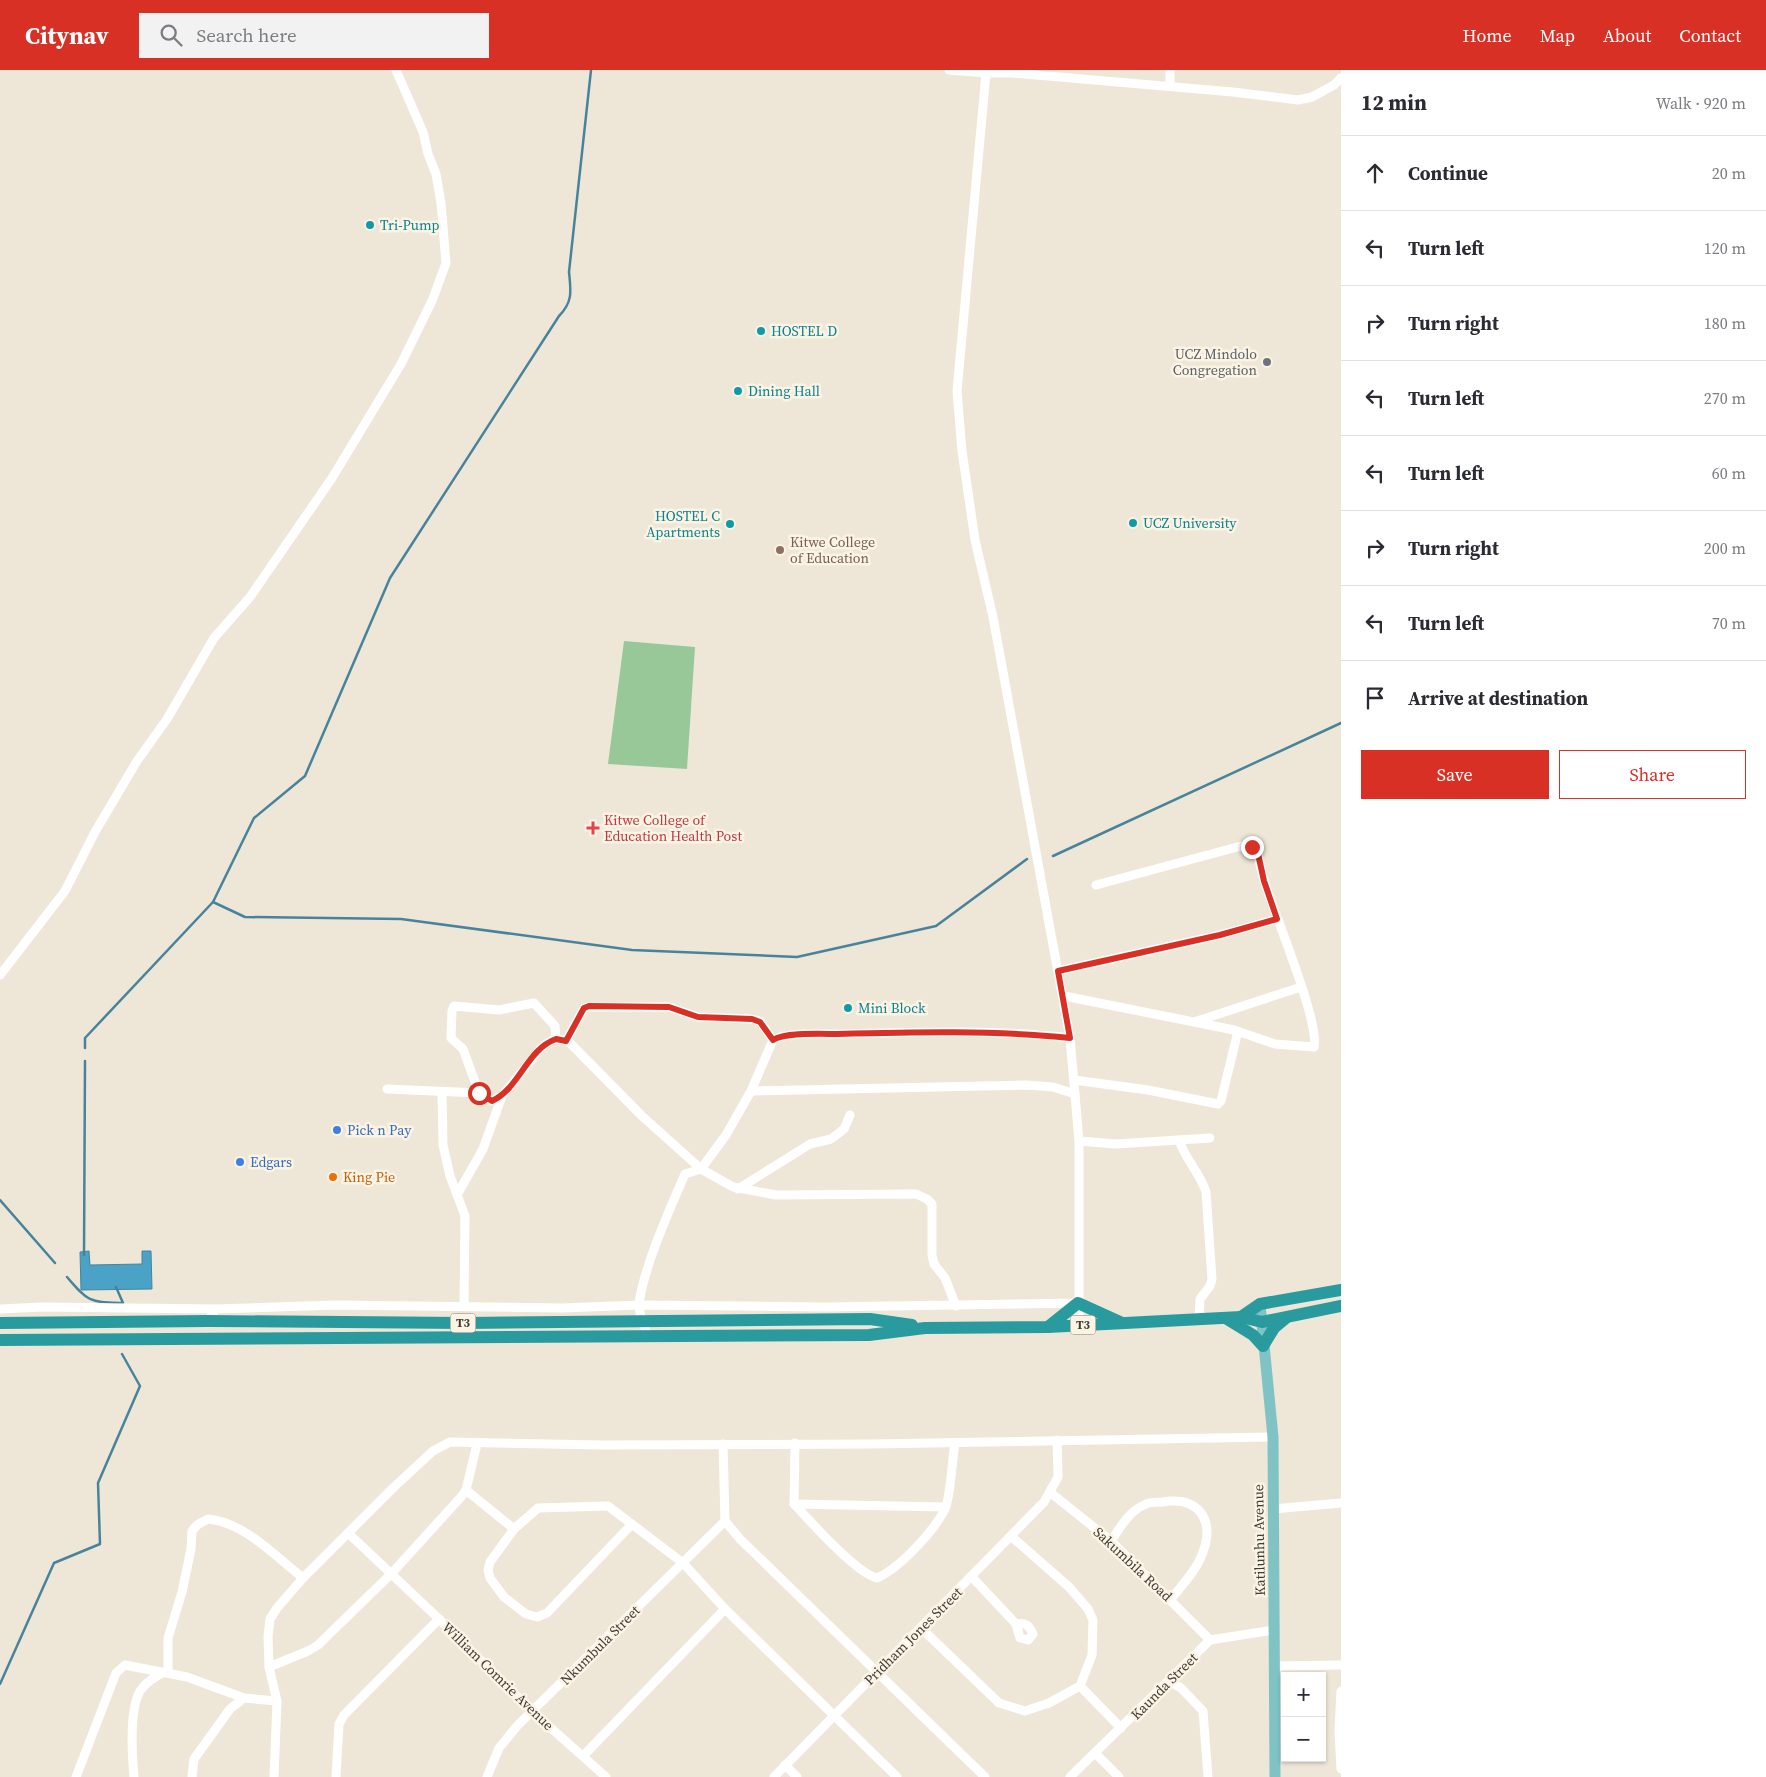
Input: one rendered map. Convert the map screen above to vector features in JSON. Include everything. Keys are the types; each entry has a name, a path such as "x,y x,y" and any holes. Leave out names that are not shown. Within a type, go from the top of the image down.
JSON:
{"highway":[{"name":"T3","path":"1241,1318 1260,1304 1341,1290"},
{"path":"1048,1327 1078,1303 1125,1324"},
{"name":"T3","path":"0,1340 869,1335 925,1328 1048,1327 1241,1318 1262,1322 1341,1306"},
{"path":"1227,1320 1253,1335 1263,1346 1274,1328 1288,1317"},
{"name":"T3","path":"0,1323 208,1321 464,1323 870,1319 925,1328"}],"main road":[{"name":"Katilunhu Avenue","path":"1260,1304 1273,1437 1276,1777"}],"street":[{"path":"0,976 65,891 95,832 137,761 167,719 214,638 250,597 332,478 401,364 432,301 446,263 441,203 436,174 422,132 396,70"},
{"path":"949,70 986,74 1012,71 1298,100 1312,97 1334,85 1341,78"},
{"path":"1094,70 1094,80"},
{"path":"1170,70 1170,86"},
{"path":"986,74 956,391 962,452 975,540 993,618 1064,996 1070,1038 1079,1141 1079,1325"},
{"path":"1064,996 1238,1031 1274,1044 1314,1047 1316,1040 1301,987 1264,881 1257,849 1241,846 1096,885"},
{"path":"1058,971 1220,935 1277,919"},
{"path":"1193,1022 1301,987"},
{"path":"479,1093 463,1049 451,1038 452,1008 499,1010 534,1003 555,1026 556,1039"},
{"path":"566,1041 584,1008 589,1006 669,1007 698,1017 752,1019 760,1022 773,1040"},
{"path":"1074,1080 1148,1090 1218,1104 1221,1101 1238,1031"},
{"path":"773,1040 808,1035 956,1032 1018,1032 1070,1038"},
{"path":"456,1195 482,1149 502,1096 540,1048 556,1039 566,1041 642,1116 701,1169 738,1189 776,1195 916,1194 927,1199 932,1204 932,1255 934,1264 945,1278 956,1306"},
{"path":"648,1337 639,1305 653,1253 685,1174 701,1169 726,1135 751,1091 773,1040"},
{"path":"751,1091 1026,1085 1052,1088 1075,1094"},
{"path":"387,1089 442,1093 479,1093 492,1101 502,1096"},
{"path":"442,1093 443,1145 456,1195 465,1216 464,1306"},
{"path":"738,1189 810,1144 831,1139 844,1129 850,1115"},
{"path":"1079,1141 1115,1144 1210,1138"},
{"path":"1180,1140 1182,1150 1202,1181 1206,1192 1212,1279 1200,1299 1199,1320"},
{"path":"0,1309 42,1307 216,1309 335,1305 562,1308 639,1305 825,1307 1078,1303"},
{"path":"208,1321 216,1309"},
{"path":"274,1777 277,1701 269,1667 268,1636 270,1619 276,1608 303,1578 433,1451 450,1442 477,1444 955,1443 1273,1437"},
{"path":"1051,1493 1058,1477 1057,1440"},
{"path":"795,1443 794,1504 835,1546 870,1576 877,1578 896,1566 927,1534 945,1507 955,1443"},
{"path":"269,1667 318,1645 391,1574 466,1490 477,1444"},
{"path":"723,1444 725,1521 740,1539 878,1670 985,1777"},
{"path":"466,1490 514,1529"},
{"name":"Pridham Jones Street","path":"774,1777 971,1576 1012,1537 1051,1493"},
{"name":"Sakumbila Road","path":"1051,1493 1111,1541 1210,1640"},
{"path":"1111,1541 1128,1516 1144,1504 1167,1501 1189,1502 1201,1511 1206,1520 1204,1552 1192,1573 1170,1599"},
{"path":"1273,1509 1341,1503"},
{"path":"794,1504 945,1507"},
{"path":"632,1524 547,1613 537,1617 526,1614 514,1606 504,1597 490,1578 488,1570 490,1562 514,1529 532,1512 545,1507 608,1506 683,1562 725,1608 897,1777"},
{"path":"166,1673 168,1638 182,1592 192,1549 192,1531 197,1525 208,1519 232,1527 255,1540 303,1578"},
{"name":"Nkumbula Street","path":"487,1777 499,1748 725,1521"},
{"name":"William Comrie Avenue","path":"348,1534 439,1619 533,1712 584,1755 606,1777"},
{"path":"921,1628 999,1703 1025,1711 1050,1703 1080,1686 1092,1655 1093,1620 1088,1609 1069,1587 1012,1537"},
{"path":"971,1576 1016,1624"},
{"path":"584,1755 725,1608"},
{"path":"336,1777 339,1724 344,1715 439,1619"},
{"path":"1210,1640 1274,1630"},
{"name":"Kaunda Street","path":"1070,1777 1210,1640"},
{"path":"1274,1666 1341,1665"},
{"path":"76,1777 119,1669 130,1666 166,1673 187,1678 244,1698 277,1701"},
{"path":"134,1777 132,1743 137,1699 149,1681 166,1673"},
{"path":"1169,1681 1181,1688 1204,1711 1208,1777"},
{"path":"1080,1686 1121,1728"},
{"path":"1341,1691 1341,1769"},
{"path":"192,1777 194,1759 230,1710 244,1698"},
{"path":"1095,1753 1119,1777"},
{"path":"785,1765 797,1777"}],"green space":[{"path":"624,641 695,647 687,769 608,764"}],"water":[{"path":"89,1251 90,1265 142,1264 142,1251 151,1251 152,1289 81,1290 80,1252"}],"waterway":[{"path":"85,1048 85,1038 213,902 254,818 305,776 390,578 567,306 570,296 569,272 591,70"},
{"path":"1053,856 1341,723"},
{"path":"213,902 245,917 401,919 632,950 797,957 936,926 1027,859"},
{"path":"84,1255 85,1061"},
{"path":"0,1200 55,1263"},
{"path":"67,1277 80,1292 97,1301 123,1303 116,1287"},
{"path":"0,1684 54,1563 100,1544 98,1483 140,1386 122,1354"}],"place":[{"name":"Tri-Pump","path":"370,225"},
{"name":"HOSTEL D","path":"761,331"},
{"name":"UCZ Mindolo Congregation","path":"1267,362"},
{"name":"Dining Hall","path":"738,391"},
{"name":"UCZ University","path":"1133,523"},
{"name":"HOSTEL C Apartments","path":"730,524"},
{"name":"Kitwe College of Education","path":"780,550"},
{"name":"Kitwe College of Education Health Post","path":"593,828"},
{"name":"Mini Block","path":"848,1008"},
{"name":"Pick n Pay","path":"337,1130"},
{"name":"Edgars","path":"240,1162"},
{"name":"King Pie","path":"333,1177"}],"route":[{"path":"479,1093 492,1101 502,1096 540,1048 556,1039 566,1041 584,1008 589,1006 669,1007 691,1016 752,1019 763,1024 773,1040 776,1038 808,1035 956,1032 1018,1032 1070,1038 1058,971 1220,935 1277,919 1264,881 1257,849 1252,847"}]}
